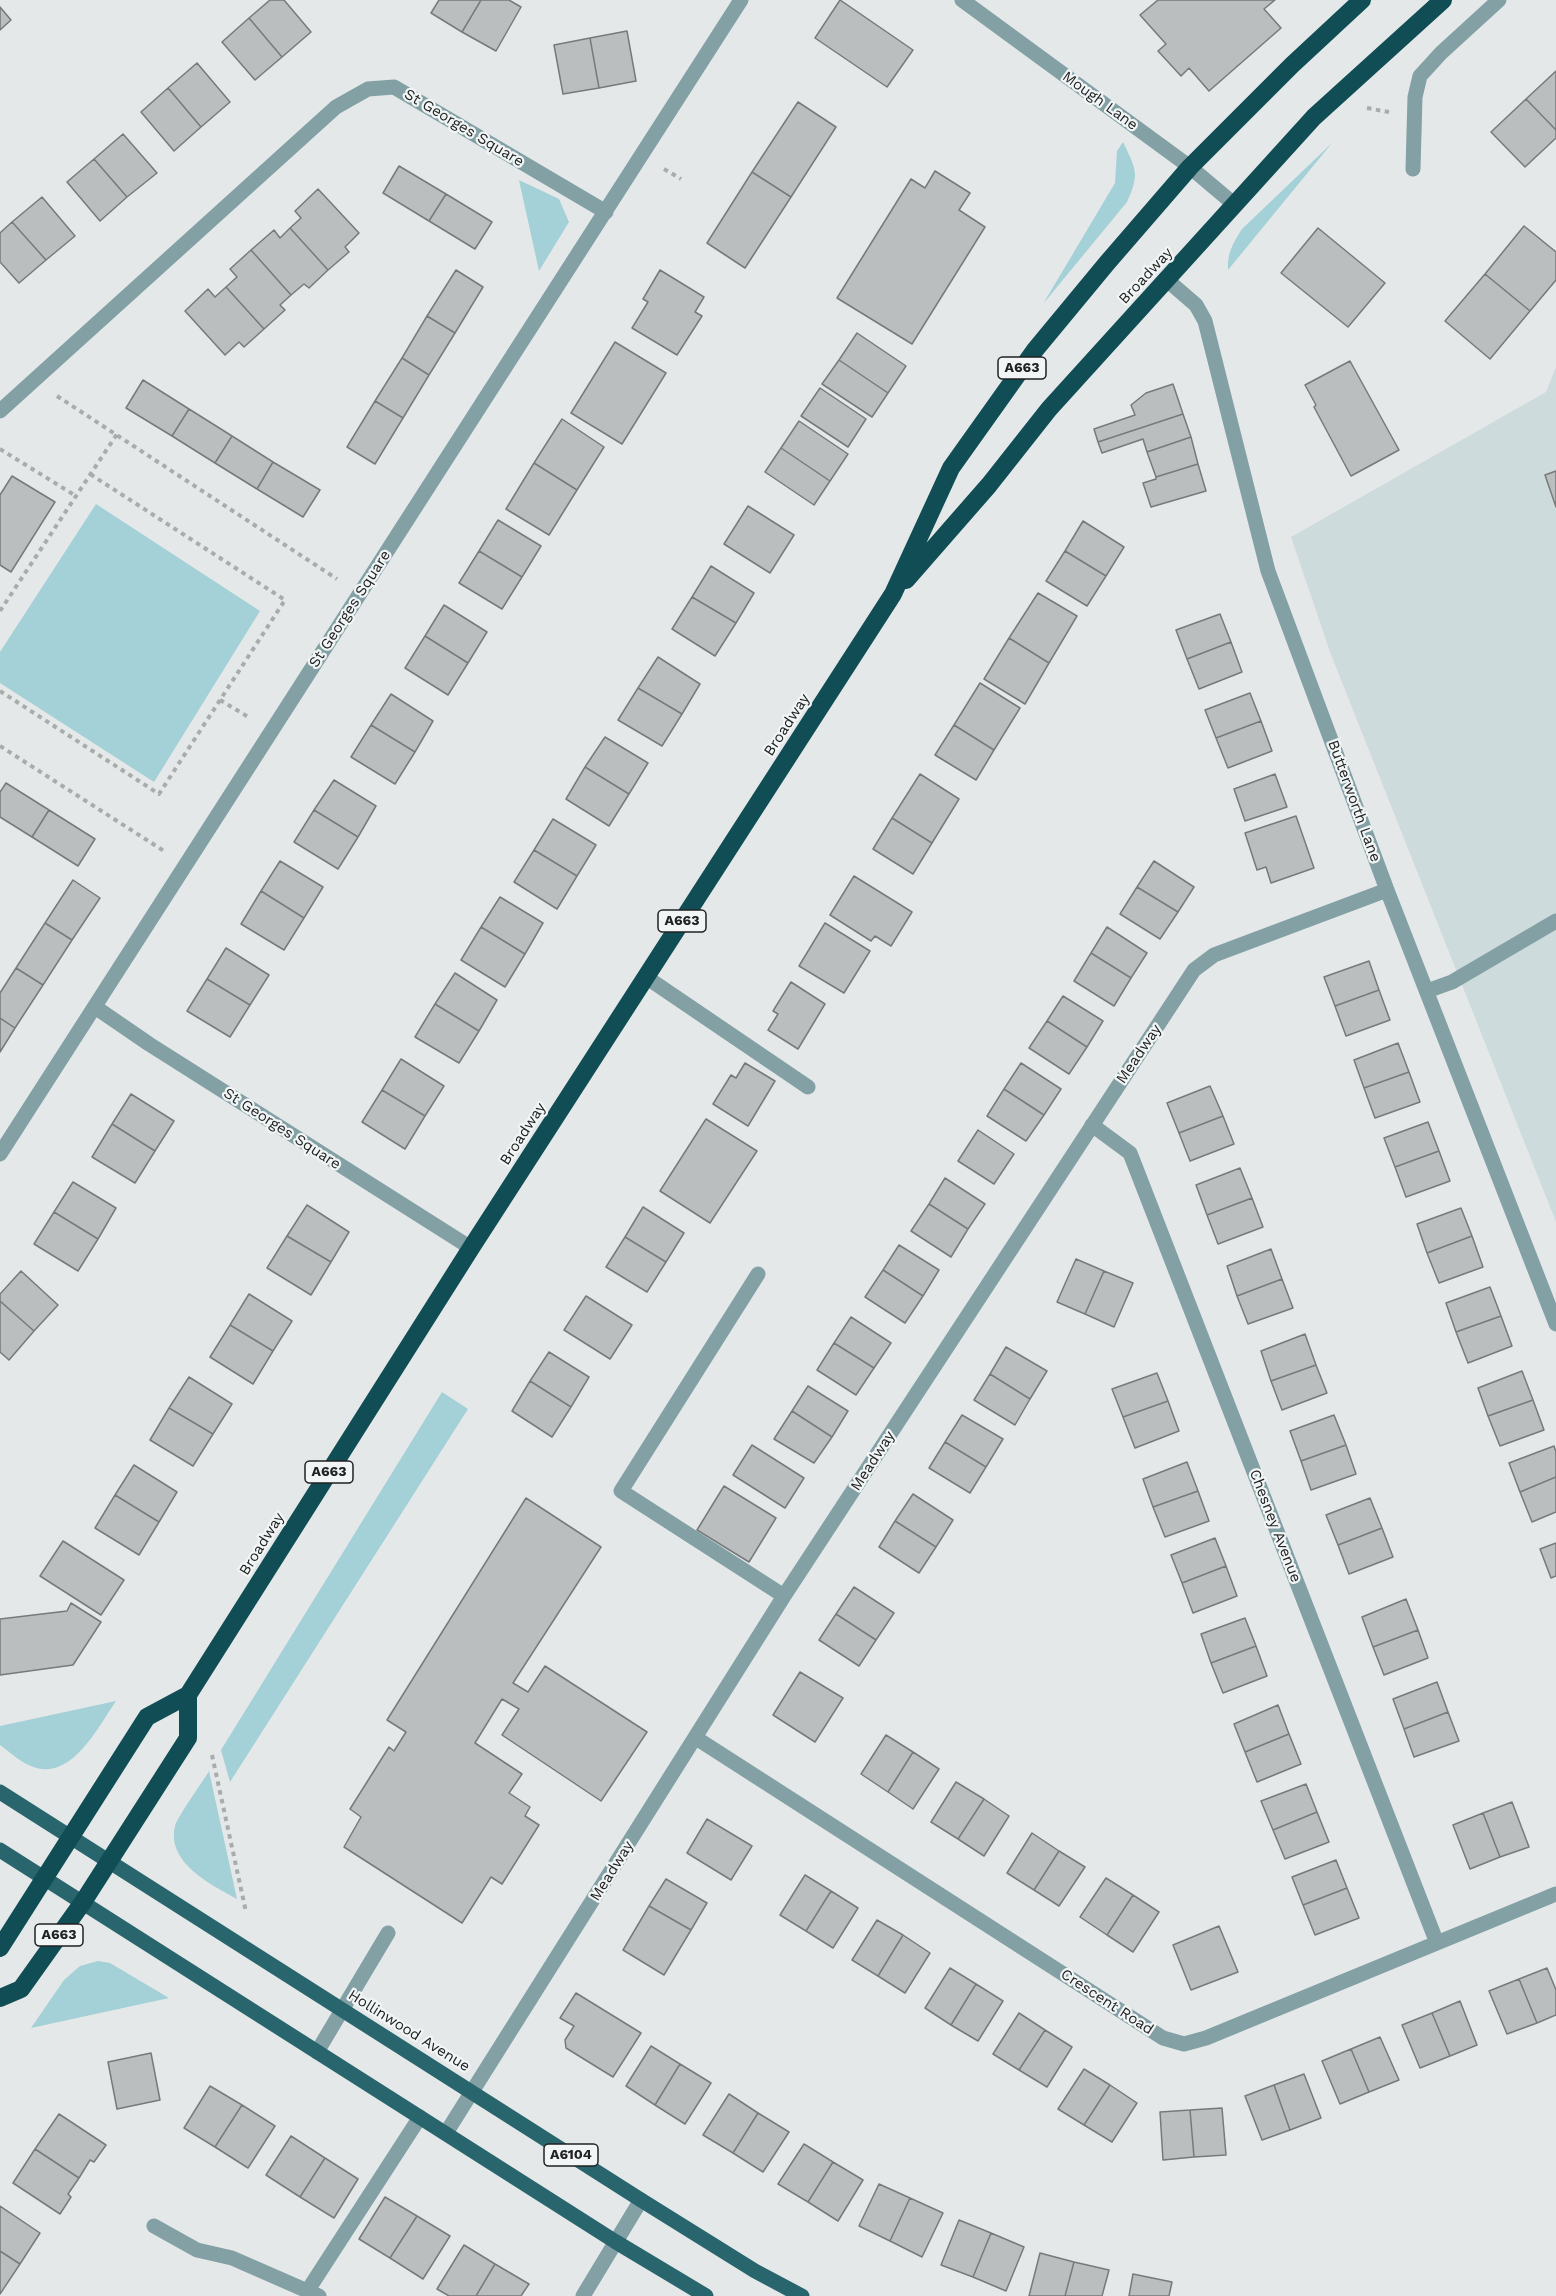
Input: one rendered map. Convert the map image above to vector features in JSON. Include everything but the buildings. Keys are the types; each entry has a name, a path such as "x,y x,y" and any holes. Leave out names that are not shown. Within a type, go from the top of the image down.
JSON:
{"highway":[{"name":"Broadway","path":"0,1948 147,1717 188,1695 471,1248 893,594 951,468 1035,350 1190,167 1292,65 1362,0"},
{"name":"Broadway","path":"893,594 989,485 1049,409 1314,117 1443,0"},
{"name":"A663","path":"0,1998 21,1989 110,1862 188,1738 188,1695"}],"main road":[{"name":"Hollinwood Avenue","path":"0,1792 641,2200 755,2271 802,2296"},
{"path":"0,1850 616,2242 706,2296"}],"street":[{"name":"St Georges Square","path":"0,1154 741,0"},
{"name":"Mough Lane","path":"962,0 1190,167 1235,206"},
{"path":"1413,169 1414,112 1420,76 1441,53 1499,0"},
{"name":"St Georges Square","path":"0,411 336,107 368,90 394,87 606,212"},
{"name":"Butterworth Lane","path":"1167,280 1196,305 1205,321 1268,571 1387,890 1556,1324"},
{"name":"Meadway","path":"446,2133 784,1596 1194,970 1214,955 1387,890"},
{"path":"1427,991 1452,982 1556,921"},
{"path":"645,977 808,1087"},
{"name":"St Georges Square","path":"95,1007 179,1063 471,1248"},
{"name":"Chesney Avenue","path":"1092,1125 1130,1153 1437,1943"},
{"path":"758,1274 621,1491 784,1596"},
{"name":"Crescent Road","path":"696,1738 1163,2038 1184,2044 1556,1894"},
{"path":"317,2052 388,1933"},
{"path":"154,2226 196,2250 232,2258 314,2293 420,2117"},
{"path":"583,2296 641,2200"}],"path":[{"path":"1333,100 1386,112 1414,112"},
{"path":"659,165 681,179"},
{"path":"49,390 345,584"},
{"path":"0,611 117,434"},
{"path":"0,449 76,496"},
{"path":"0,691 159,794 285,600 90,474"},
{"path":"220,700 255,722"},
{"path":"0,746 169,855"},
{"path":"211,1752 246,1912"}],"shaded area":[{"path":"1123,142 1135,172 1134,185 1127,202 1043,304 1115,183 1117,151"},
{"path":"1332,143 1228,270 1231,248 1242,229"},
{"path":"519,180 559,199 569,222 539,271"},
{"path":"1556,367 1556,1222 1330,652 1291,537 1546,392"},
{"path":"96,504 260,611 154,782 0,683 0,652"},
{"path":"442,1392 468,1409 230,1782 221,1750"},
{"path":"116,1701 82,1750 59,1767 45,1769 31,1766 0,1745 0,1726"},
{"path":"209,1771 237,1899 193,1871 177,1851 174,1839 177,1821"},
{"path":"98,1961 110,1963 169,1998 31,2028 64,1980 80,1966"}]}
